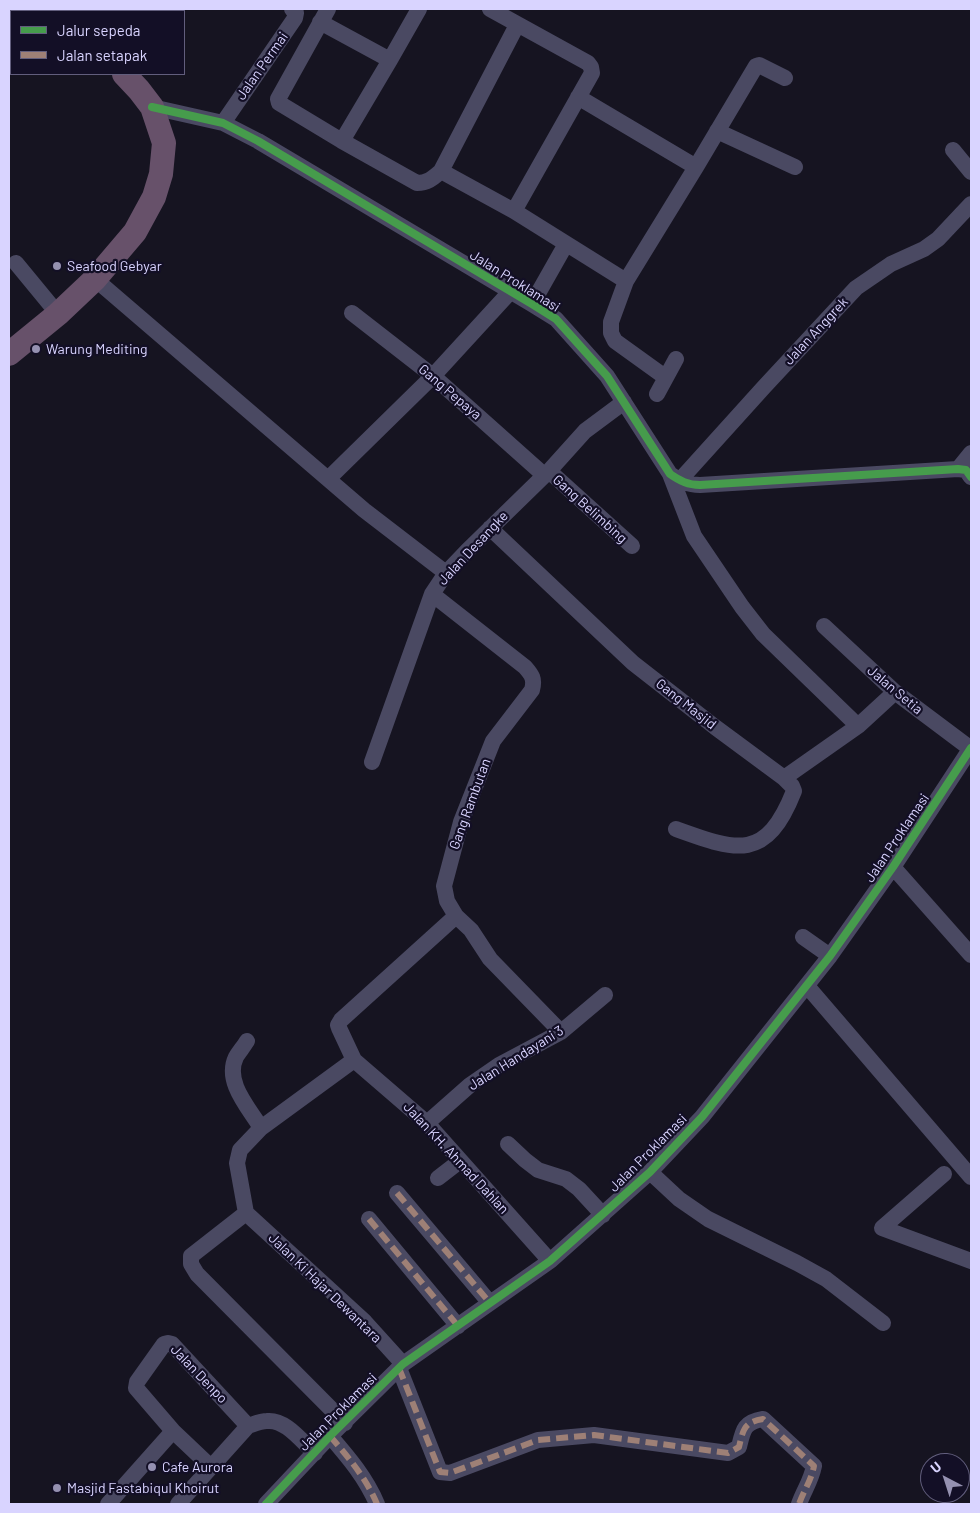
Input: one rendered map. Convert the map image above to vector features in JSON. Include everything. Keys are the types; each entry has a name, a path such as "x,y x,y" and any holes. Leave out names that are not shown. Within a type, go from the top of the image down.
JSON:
{"highway":[{"path":"9,354 58,314 95,279 135,232 154,197 161,174 164,143 152,108 125,75"}],"street":[{"name":"Jalan Permai","path":"223,123 295,18 296,14 292,9"},
{"path":"342,141 419,9"},
{"path":"490,9 588,63 592,68 592,72 514,211"},
{"path":"390,60 324,15 278,99 279,103 417,183 425,183 441,171 517,24"},
{"path":"665,377 618,344 611,333 611,322 626,281 756,66 759,65 785,78"},
{"path":"578,97 696,167"},
{"name":"Jalan Proklamasi","path":"152,108 223,123 258,141 556,319 607,376 675,477 694,536 742,607 763,634 858,726"},
{"path":"717,131 795,167"},
{"path":"953,150 971,172"},
{"path":"441,171 514,211 626,281"},
{"name":"Jalan Anggrek","path":"675,477 770,380 856,288 891,264 924,249 938,239 971,204"},
{"path":"532,304 566,244"},
{"path":"16,263 58,314"},
{"path":"95,279 364,510 446,573"},
{"path":"328,478 434,376 510,292"},
{"name":"Gang Pepaya","path":"352,313 434,376 546,473"},
{"path":"657,394 676,359"},
{"name":"Jalan Desangke","path":"372,762 432,594 446,573 546,473 585,431 624,402"},
{"path":"675,477 690,485 700,485 966,471 971,453"},
{"name":"Gang Belimbing","path":"546,473 632,546"},
{"name":"Gang Masjid","path":"490,528 633,662 784,778"},
{"name":"Gang Rambutan","path":"432,594 525,667 532,675 534,683 532,690 494,740 461,822 444,886 447,901 456,916 470,930 490,959 561,1032"},
{"name":"Jalan Setia","path":"824,626 895,692 971,748"},
{"path":"676,829 721,844 740,846 761,841 768,836 782,816 794,791 784,778 858,726 895,692"},
{"name":"Jalan Proklamasi","path":"266,1504 330,1436 401,1366 550,1262 650,1172 702,1117 830,956 893,866 971,748"},
{"path":"893,866 971,955"},
{"path":"345,1423 197,1274 191,1264 191,1256 246,1213 237,1163 240,1150 260,1128 354,1060 338,1025 341,1020 456,916"},
{"path":"803,937 830,956"},
{"path":"807,986 971,1177"},
{"name":"Jalan Handayani 3","path":"427,1123 470,1085 499,1065 561,1032 605,995"},
{"path":"247,1041 236,1058 232,1071 234,1083 260,1128"},
{"name":"Jalan KH. Ahmad Dahlan","path":"354,1060 427,1123 550,1262"},
{"path":"508,1144 524,1160 538,1170 566,1179 579,1189 602,1215"},
{"path":"953,1154 944,1174 882,1228 971,1262"},
{"path":"438,1178 460,1161"},
{"path":"650,1172 679,1199 708,1219 826,1279 883,1323"},
{"path":"944,1174 971,1184"},
{"path":"398,1194 490,1303"},
{"name":"Jalan Ki Hajar Dewantara","path":"246,1213 366,1322 401,1366 440,1472 450,1473 538,1440 594,1436 728,1454 739,1447 742,1430 752,1421 763,1419 814,1466 812,1480 802,1494 799,1504"},
{"path":"369,1219 458,1326"},
{"name":"Jalan Denpo","path":"211,1467 136,1388 137,1382 164,1344 172,1344 248,1426"},
{"path":"178,1504 248,1426 267,1421 277,1422 286,1426 315,1453"},
{"path":"108,1504 174,1430"},
{"path":"330,1436 356,1466 377,1504"}],"marked path":[{"path":"397,1193 490,1303"},
{"path":"369,1219 458,1326"},
{"path":"399,1368 440,1472 450,1473 538,1440 594,1435 728,1453 739,1447 743,1431 748,1425 763,1419 814,1466 799,1504"},
{"path":"330,1436 362,1477 377,1504"}],"cycle path":[{"path":"152,107 223,123 258,141 556,319 607,376 670,474 681,481 700,485 958,469 966,470 971,477"},
{"path":"266,1504 330,1436 403,1364 550,1261 650,1172 702,1117 830,956 893,867 971,748"}],"place":[{"name":"Seafood Gebyar","path":"57,266"},
{"name":"Warung Mediting","path":"36,349"},
{"name":"Cafe Aurora","path":"152,1467"},
{"name":"Masjid Fastabiqul Khoirut","path":"57,1488"}]}
